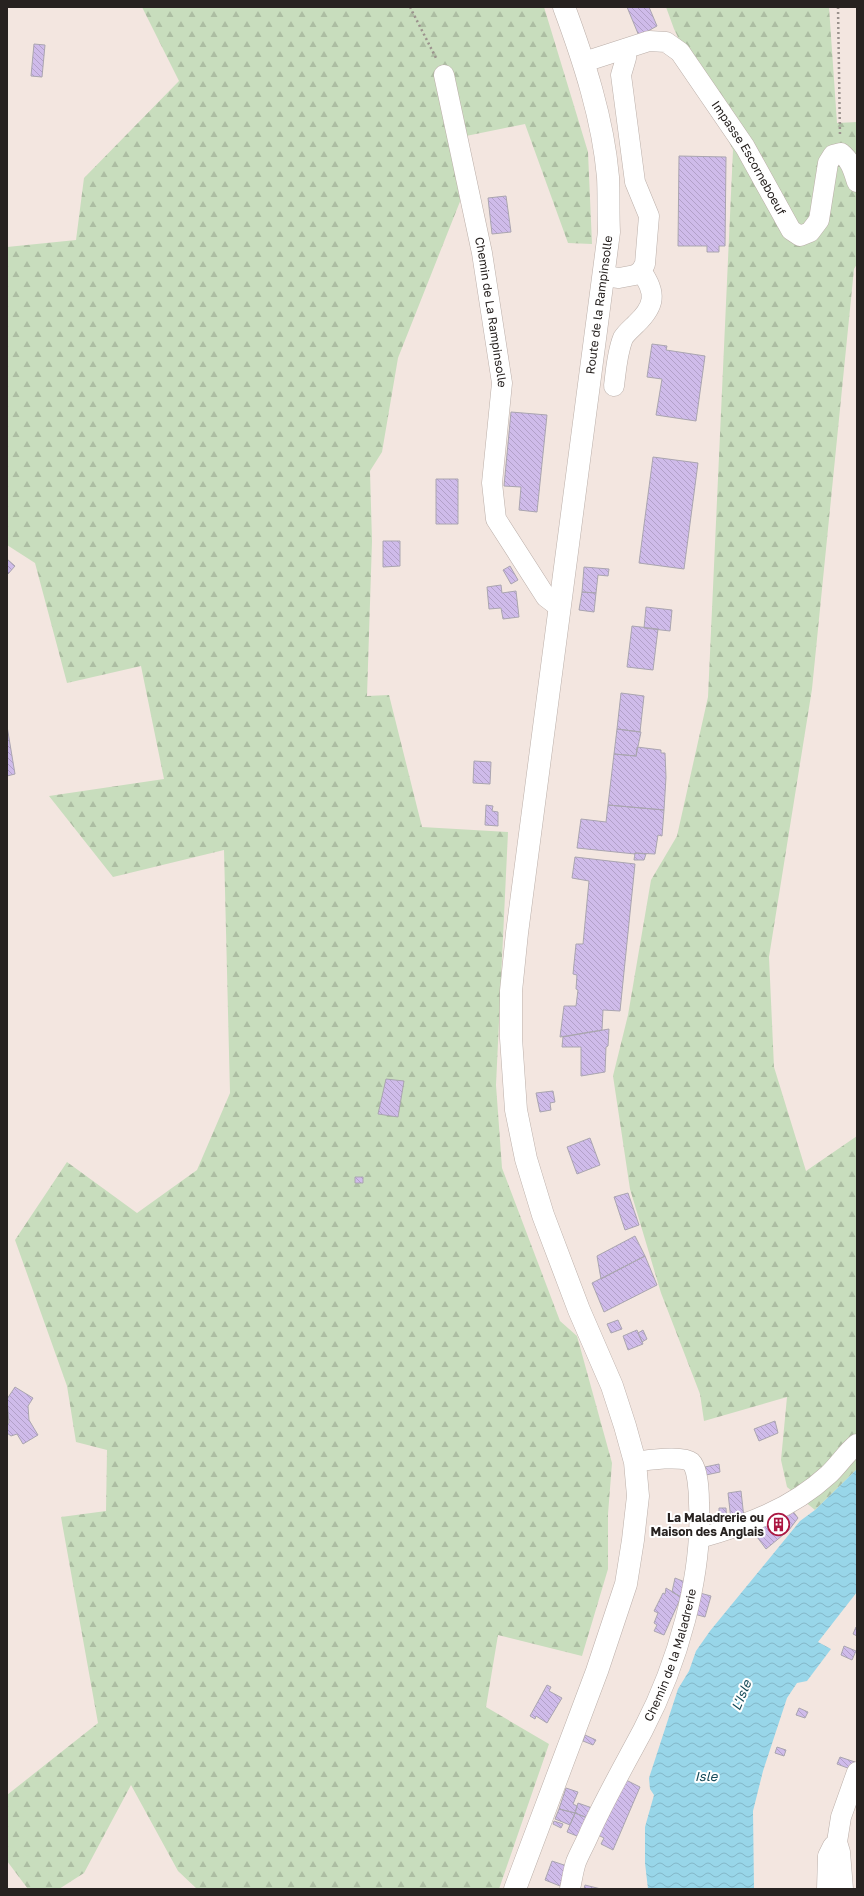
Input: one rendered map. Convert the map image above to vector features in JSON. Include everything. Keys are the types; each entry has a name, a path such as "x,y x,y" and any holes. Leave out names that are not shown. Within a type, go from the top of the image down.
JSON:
{"main road":[{"name":"Route de la Rampinsolle","path":"515,1889 597,1671 626,1584 638,1496 635,1462 612,1386 579,1310 543,1215 526,1159 516,1110 511,1038 511,991 517,933 609,232 608,177 600,132 584,62 564,7"}],"street":[{"name":"Impasse Escorneboeuf","path":"584,62 649,41 666,42 680,52 745,147 791,230 800,236 810,232 819,220 828,163 832,155 841,154"},
{"path":"604,276 619,278 635,275 641,271 645,264 649,216 635,182 621,75 626,58 626,49"},
{"name":"Chemin de La Rampinsolle","path":"444,75 482,253 502,383 492,482 496,519 546,597 559,607"},
{"path":"841,154 851,163 857,182"},
{"path":"614,386 618,355 624,336 645,315 650,307 652,287 641,271"},
{"path":"700,1538 736,1528 769,1515 810,1490 829,1474 857,1444"},
{"name":"Chemin de la Maladrerie","path":"570,1889 576,1863 602,1807 644,1728 673,1663 695,1572 700,1538 698,1489 695,1467 691,1462 684,1459 646,1460 635,1462"},
{"path":"842,1889 840,1852 837,1842 841,1817 857,1772"},
{"path":"827,1889 828,1856 831,1848 837,1842"}],"path":[{"path":"410,7 444,75"},
{"path":"838,7 841,154"}],"green space":[{"path":"142,7 544,7 588,152 592,244 568,243 525,124 461,137 461,199 398,358 382,452 370,471 372,541 367,696 389,695 422,827 508,832 496,1085 502,1168 560,1321 577,1336 612,1463 608,1514 608,1569 582,1656 498,1635 486,1707 549,1744 499,1889 197,1889 178,1871 131,1785 84,1873 59,1889 28,1889 7,1861 7,1795 98,1723 61,1517 106,1511 107,1450 76,1442 67,1386 15,1240 67,1162 137,1213 197,1170 230,1093 224,850 113,877 49,796 164,779 141,666 67,683 35,563 7,545 7,247 76,240 84,178 179,81"},
{"path":"666,7 829,7 837,123 857,122 857,264 854,269 812,689 769,957 774,1067 806,1171 857,1136 857,1469 815,1510 787,1487 781,1460 787,1397 704,1421 700,1394 661,1293 630,1189 613,1076 628,1015 651,880 677,836 708,697 733,150 674,29"}],"water":[{"name":"Isle","path":"857,1469 857,1592 818,1642 831,1649 807,1681 797,1683 787,1698 763,1771 753,1811 754,1889 648,1889 645,1863 645,1827 654,1795 650,1789 649,1778 678,1689 689,1671 696,1651 710,1631 800,1521 815,1510"}],"building":[{"path":"627,7 649,7 657,26 639,36"},
{"path":"34,44 45,45 42,77 31,76"},
{"path":"679,156 726,157 725,246 719,246 719,252 707,252 707,246 678,246"},
{"path":"506,196 511,232 492,234 488,198"},
{"path":"652,344 667,346 666,350 705,356 696,421 656,415 662,379 647,377"},
{"path":"511,412 547,415 537,512 519,510 521,487 504,486"},
{"path":"653,457 698,463 684,569 639,563"},
{"path":"436,479 458,479 458,524 436,524"},
{"path":"383,541 400,541 400,566 383,567"},
{"path":"7,559 15,566 8,574 7,573"},
{"path":"510,566 518,580 511,584 503,570"},
{"path":"584,567 609,569 608,576 598,575 596,593 582,592"},
{"path":"501,585 502,593 516,591 519,617 503,619 501,608 489,609 487,587"},
{"path":"582,592 596,593 594,612 579,610"},
{"path":"646,607 672,610 670,631 644,628"},
{"path":"632,626 658,629 653,670 627,667"},
{"path":"621,693 644,696 640,732 617,729"},
{"path":"7,726 15,774 7,776"},
{"path":"617,729 641,732 636,756 614,754"},
{"path":"637,747 661,750 661,753 665,753 666,777 664,810 608,805 614,754 636,756"},
{"path":"474,761 491,762 490,784 473,783"},
{"path":"486,805 493,806 492,811 498,812 498,826 485,825"},
{"path":"608,805 664,810 662,836 658,835 655,854 635,854 577,848 581,819 606,822"},
{"path":"635,853 646,854 644,860 634,860"},
{"path":"575,857 635,864 620,1011 603,1010 602,1030 560,1037 564,1006 576,1006 578,990 576,989 577,975 573,974 576,944 583,944 589,881 572,878"},
{"path":"609,1029 608,1046 606,1047 605,1072 581,1076 581,1047 562,1047 563,1037"},
{"path":"386,1079 404,1081 398,1117 378,1114"},
{"path":"553,1091 555,1102 550,1103 551,1110 540,1112 536,1093"},
{"path":"590,1138 600,1165 577,1174 567,1147"},
{"path":"355,1177 363,1177 363,1183 355,1183"},
{"path":"628,1193 639,1225 625,1230 614,1197"},
{"path":"635,1236 645,1256 601,1279 597,1256"},
{"path":"645,1256 657,1285 604,1312 592,1283"},
{"path":"618,1320 622,1329 611,1333 607,1324"},
{"path":"637,1330 643,1344 628,1350 623,1336"},
{"path":"643,1330 647,1339 642,1342 638,1333"},
{"path":"15,1387 33,1398 28,1406 29,1420 38,1435 23,1444 17,1434 11,1436 7,1433 7,1424 9,1423 7,1399"},
{"path":"775,1421 778,1433 759,1441 754,1429"},
{"path":"719,1464 720,1472 706,1475 705,1467"},
{"path":"741,1491 744,1518 731,1520 728,1493"},
{"path":"719,1508 726,1508 727,1525 710,1529 708,1517 719,1516"},
{"name":"La Maladrerie ou Maison des Anglais","path":"792,1510 798,1518 789,1530 766,1549 754,1533 772,1520"},
{"path":"675,1578 690,1584 686,1600 672,1592"},
{"path":"666,1588 681,1597 664,1635 654,1631 657,1625 654,1623 658,1613 654,1611 663,1593 665,1594"},
{"path":"700,1593 711,1596 705,1617 694,1614"},
{"path":"857,1627 857,1636 853,1634"},
{"path":"844,1646 856,1651 852,1660 841,1655"},
{"path":"547,1685 551,1687 549,1691 562,1698 547,1723 536,1716 535,1719 530,1716"},
{"path":"799,1708 808,1712 805,1718 796,1715"},
{"path":"585,1735 596,1740 593,1745 583,1741"},
{"path":"777,1747 786,1750 784,1756 775,1753"},
{"path":"840,1757 855,1762 853,1770 837,1764"},
{"path":"622,1778 640,1787 613,1850 601,1844 604,1838 596,1834"},
{"path":"566,1788 578,1792 573,1804 577,1806 575,1813 559,1809"},
{"path":"578,1803 595,1809 590,1819 575,1813"},
{"path":"559,1809 575,1813 570,1825 555,1819"},
{"path":"575,1813 590,1819 582,1838 567,1832"},
{"path":"554,1821 563,1824 561,1828 553,1824"},
{"path":"552,1861 567,1866 560,1886 545,1880"},
{"path":"585,1885 601,1889 584,1889"}],"place":[{"name":"La Maladrerie ou Maison des Anglais","path":"779,1525"}],"water label":[{"name":"L'Isle","path":"741,1695"}]}
